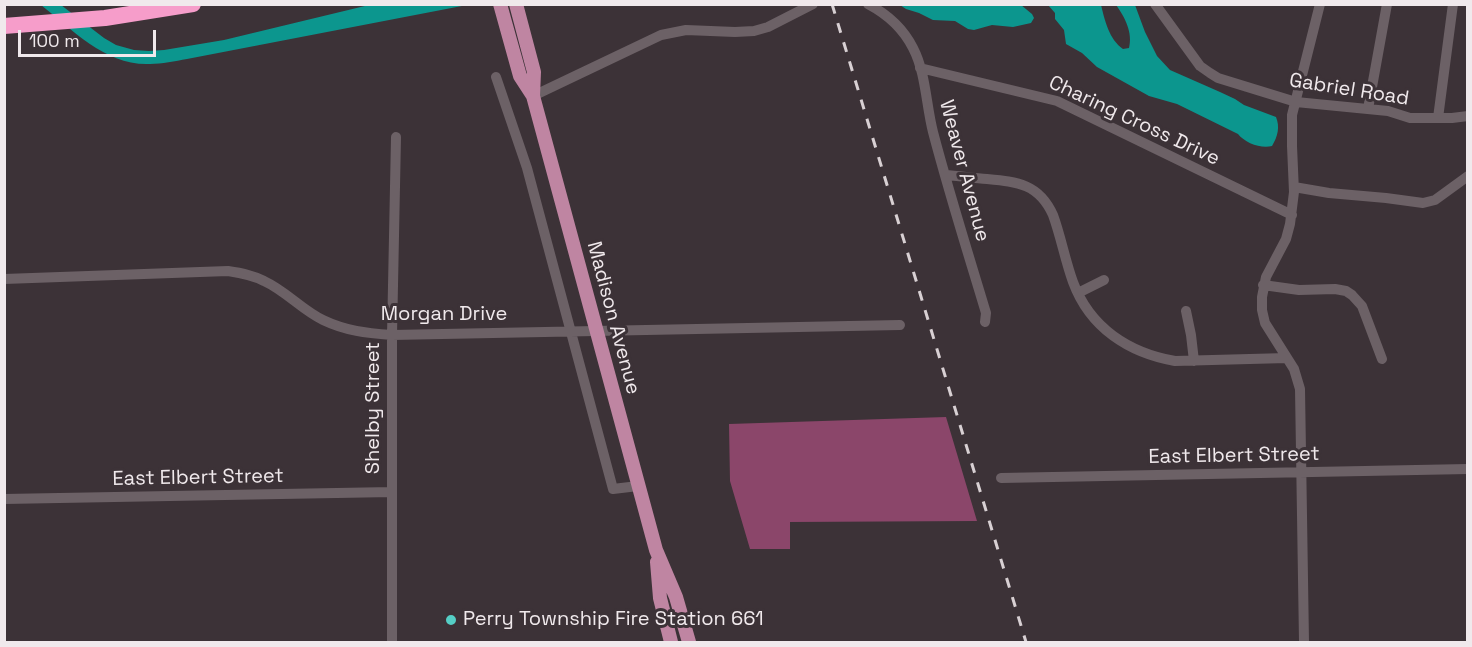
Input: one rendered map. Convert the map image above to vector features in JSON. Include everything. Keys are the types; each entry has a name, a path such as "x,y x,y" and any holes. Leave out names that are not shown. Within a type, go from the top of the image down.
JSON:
{"highway":[{"path":"4,26 118,17 193,4"}],"main road":[{"name":"Madison Avenue","path":"500,4 520,76 533,96"},
{"name":"Madison Avenue","path":"516,4 534,72 533,96 638,486 656,550 676,597 689,642"},
{"name":"Madison Avenue","path":"656,550 660,598 672,642"}],"street":[{"path":"533,96 661,35 686,30 754,31 768,27 813,4"},
{"name":"Weaver Avenue","path":"868,4 887,16 903,32 914,50 920,68 932,130 986,313 985,321"},
{"name":"Gabriel Road","path":"1155,4 1205,70 1218,78 1296,102 1388,111 1410,118 1467,116"},
{"path":"1304,642 1301,394 1297,377 1269,331 1264,319 1262,302 1263,285 1287,236 1292,215 1294,187 1292,115 1320,4"},
{"path":"1368,109 1387,4"},
{"path":"1438,118 1453,4"},
{"name":"Charing Cross Drive","path":"920,68 1057,101 1292,215"},
{"path":"496,77 527,168 613,489 638,486"},
{"name":"Shelby Street","path":"392,642 392,334 396,137"},
{"path":"945,175 1012,181 1028,186 1039,193 1055,218 1071,277 1084,304 1097,322 1123,344 1158,358 1175,361 1287,358"},
{"path":"1294,187 1340,195 1423,203 1435,200 1467,176"},
{"name":"Morgan Drive","path":"4,279 228,271 262,280 331,324 356,332 392,334 900,325"},
{"path":"1078,293 1104,280"},
{"path":"1263,285 1299,290 1335,289 1352,294 1362,306 1382,359"},
{"path":"1186,311 1194,361"},
{"name":"East Elbert Street","path":"1001,478 1467,469"},
{"name":"East Elbert Street","path":"4,499 392,492"}],"shaded area":[{"path":"946,417 977,521 790,522 790,549 750,549 730,481 729,424"}],"water":[{"path":"41,5 61,5 116,45 149,51 224,40 369,5 467,5 187,59 150,64 134,63 105,53 91,45"},
{"path":"900,5 1021,5 1034,18 1031,23 1013,27 992,25 974,30 955,21 933,20"},
{"path":"1048,5 1101,5 1111,35 1123,49 1129,48 1130,37 1125,20 1116,5 1135,5 1157,56 1170,70 1244,105 1276,117 1278,132 1272,146 1263,147 1249,143 1238,134 1177,104 1149,96 1097,67 1082,53 1066,44 1064,30"}],"railway":[{"path":"832,4 1026,642"}],"place":[{"name":"Perry Township Fire Station 661","path":"451,620"}]}
